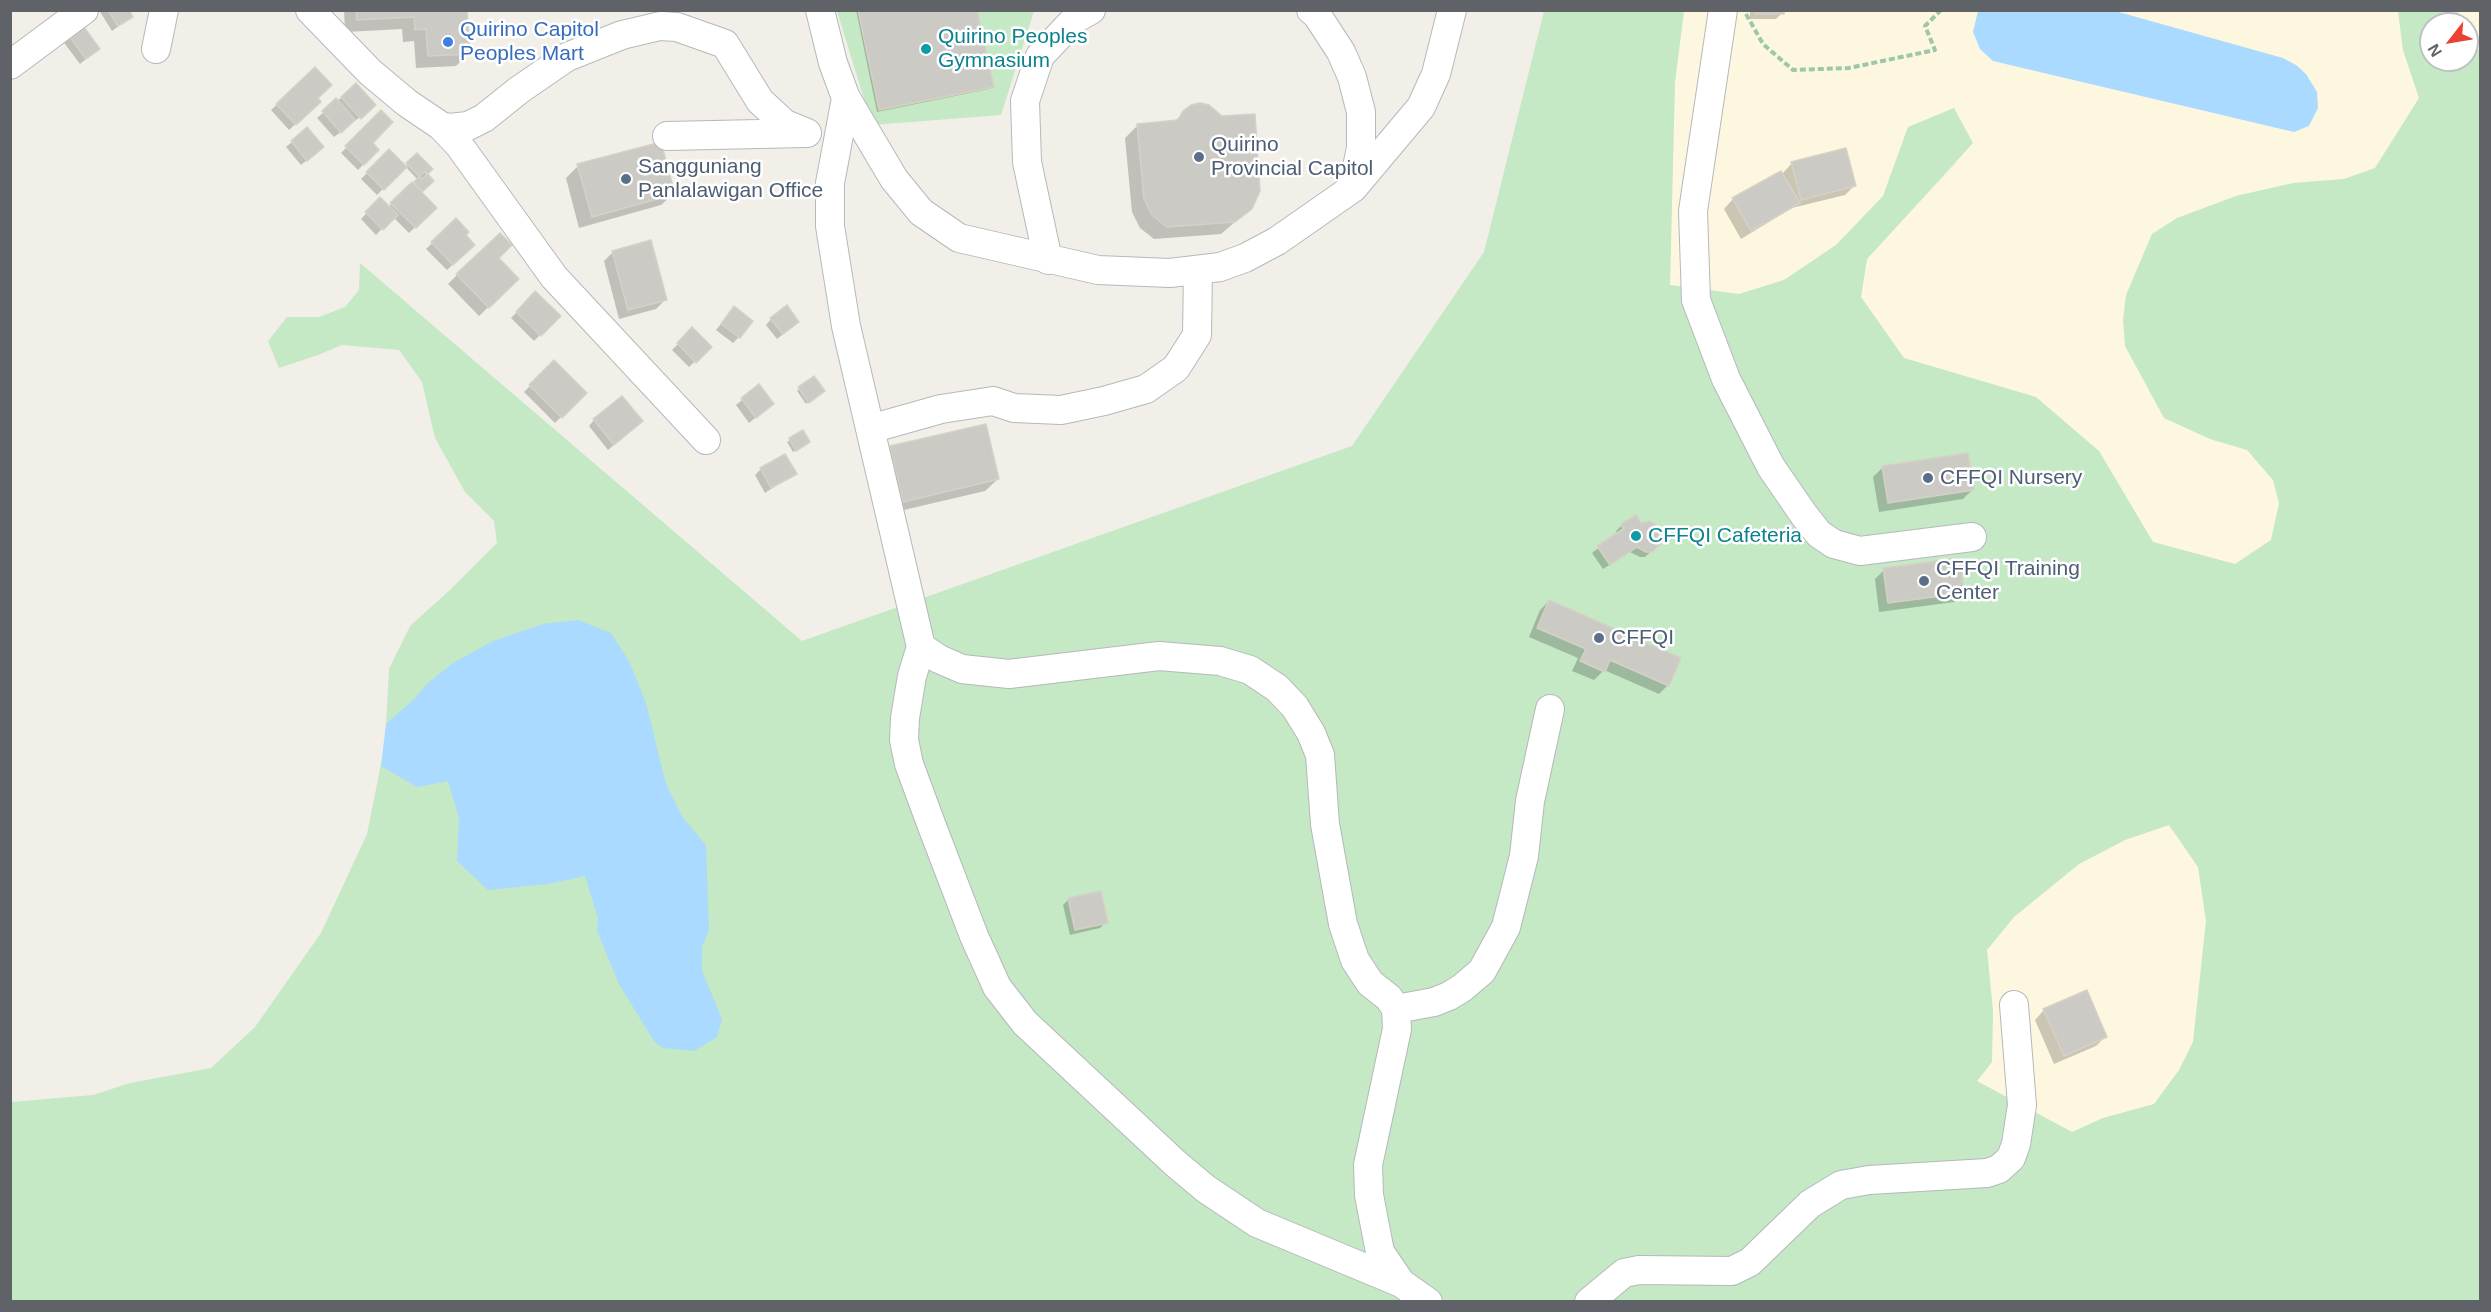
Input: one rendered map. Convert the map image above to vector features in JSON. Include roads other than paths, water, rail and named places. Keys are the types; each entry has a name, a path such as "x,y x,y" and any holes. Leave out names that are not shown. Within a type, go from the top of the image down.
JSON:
{"street":[{"path":"10,65 84,10"},
{"path":"156,50 164,10"},
{"path":"310,10 370,72 407,103 441,126 459,145 554,277 706,441"},
{"path":"820,10 833,63 846,98 894,179 921,212 959,238 1048,260 1098,270 1170,273 1220,267 1245,258 1277,241 1353,188 1420,107 1436,74 1452,10"},
{"path":"1048,260 1028,162 1025,101 1040,56 1075,19 1091,10"},
{"path":"1311,10 1317,15 1341,52 1352,77 1361,112 1361,148 1353,188"},
{"path":"1723,10 1693,211 1696,300 1726,379 1771,467 1819,534 1834,544 1860,551 1972,537"},
{"path":"441,126 449,128 468,126 484,118 519,90 567,57 622,35 660,26 677,27 725,44 760,101 785,123 807,133"},
{"path":"846,98 830,183 830,226 846,326 921,647 912,676 904,740 909,764 974,936 996,987 1025,1023 1206,1189 1257,1223 1401,1283 1428,1302"},
{"path":"667,136 807,133 840,130"},
{"path":"870,429 941,410 993,400 1014,408 1061,410 1146,389 1176,368 1197,335 1198,270"},
{"path":"921,647 939,659 962,669 1009,674 1159,656 1220,661 1251,670 1277,688 1300,716 1311,733 1320,755 1325,824 1343,924 1355,960 1370,983 1389,998 1396,1009 1397,1029 1368,1165 1369,1195 1380,1252 1401,1283"},
{"path":"1396,1009 1434,1002 1462,988 1482,971 1506,927 1524,856 1530,801 1550,709"},
{"path":"1589,1302 1624,1273 1639,1270 1732,1271 1750,1262 1810,1204 1841,1185 1869,1180 1987,1173 1999,1168 2011,1158 2016,1144 2022,1105 2014,1005"}],"water":[{"path":"1978,11 2115,11 2283,58 2306,74 2317,92 2318,108 2309,126 2294,132 1993,61 1980,49 1973,32"},
{"path":"578,620 611,633 629,661 646,703 666,784 683,818 706,845 709,930 702,947 702,971 722,1019 717,1037 694,1051 663,1048 654,1041 619,984 597,931 598,918 585,876 548,884 488,890 457,861 459,818 448,781 417,787 381,766 386,724 428,683 453,663 493,641 543,624"}],"place":[{"name":"Quirino Capitol Peoples Mart","path":"448,42"},
{"name":"Quirino Peoples Gymnasium","path":"926,49"},
{"name":"Quirino Provincial Capitol","path":"1199,157"},
{"name":"Sangguniang Panlalawigan Office","path":"626,179"},
{"name":"CFFQI Nursery","path":"1928,478"},
{"name":"CFFQI Cafeteria","path":"1636,536"},
{"name":"CFFQI Training Center","path":"1924,581"},
{"name":"CFFQI","path":"1599,638"}]}
